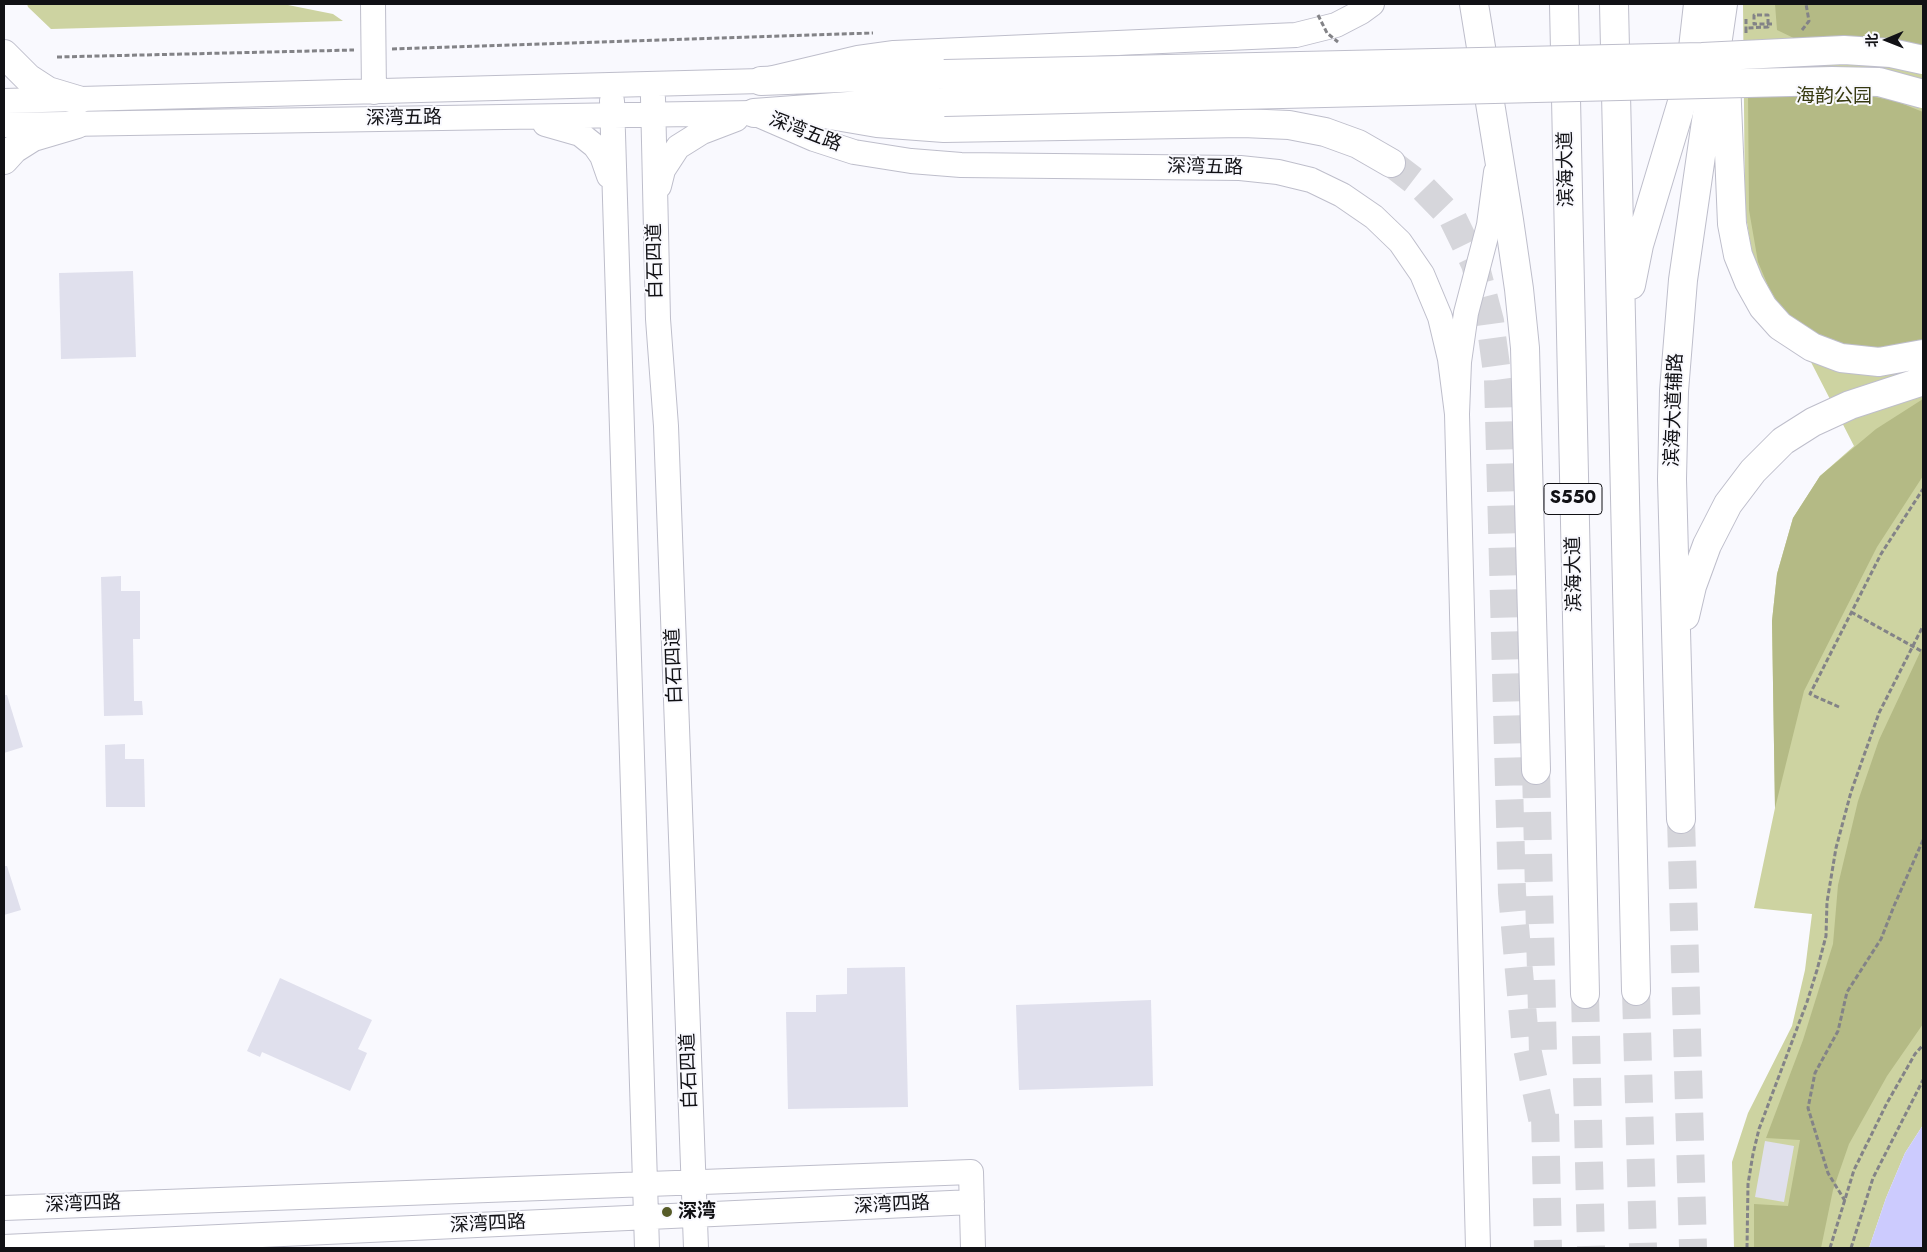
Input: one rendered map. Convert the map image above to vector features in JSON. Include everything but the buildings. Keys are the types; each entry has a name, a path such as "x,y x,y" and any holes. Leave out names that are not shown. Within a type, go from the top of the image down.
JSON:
{"main road":[{"path":"1474,4 1519,289 1525,348 1536,770"},
{"name":"滨海大道","path":"1564,4 1585,994"},
{"name":"S550","path":"1614,4 1636,990"},
{"path":"1621,343 1639,245 1682,102 1690,66 1723,8"},
{"path":"1723,8 1732,224 1738,255 1749,282 1764,307 1780,326 1812,347 1841,358 1879,362 1923,354"},
{"name":"滨海大道辅路","path":"1681,819 1672,479 1677,344 1683,280 1723,8"},
{"path":"761,81 944,74 1702,57 1844,50 1891,53 1923,60"},
{"path":"4,54 28,78 77,112 14,149 4,160"},
{"path":"754,113 944,102 1832,81 1879,82 1923,94"},
{"path":"802,110 877,123 944,128 1243,123 1289,125 1325,132 1358,144 1390,163"},
{"path":"1677,674 1682,631 1692,586 1701,561 1728,504 1753,471 1783,441 1813,422 1850,406 1923,381"}],"street":[{"path":"373,4 374,92"},
{"name":"深湾五路","path":"4,126 77,112 374,92 761,81 858,58 894,53 1296,35 1336,24 1361,12 1372,4"},
{"name":"白石四道","path":"653,84 658,319 666,426 696,1248"},
{"path":"611,85 647,1248"},
{"name":"深湾五路","path":"4,101 77,112 519,118 754,113 814,139 854,152 910,161 961,165 1240,168 1278,172 1311,180 1342,194 1374,217 1400,242 1422,274 1440,317 1450,359 1457,414"},
{"path":"655,200 663,170 678,147 702,132 754,113"},
{"path":"519,118 562,127 580,134 595,146 608,168 614,197"},
{"path":"1478,1248 1457,414 1458,362 1466,313 1489,225 1495,191 1497,158"},
{"name":"深湾四路","path":"4,1208 972,1172 972,1202 42,1247 4,1247"},
{"path":"972,1202 973,1248"},
{"path":"41,1207 42,1247"}],"path":[{"path":"1723,8 1746,36 1746,28 1768,27 1768,21 1768,15 1754,15 1754,24 1763,24 1772,24"},
{"path":"57,57 374,50 878,33"},
{"path":"1839,707 1810,694 1881,554 1923,489"},
{"path":"1851,612 1923,652"},
{"path":"1748,1248 1748,1184 1752,1154 1762,1121 1807,1002 1826,936 1827,902 1836,848 1851,792 1879,713 1923,626"},
{"path":"1845,1201 1828,1173 1808,1108 1815,1073 1838,1031 1847,992 1881,939 1923,840"},
{"path":"1830,1248 1854,1170 1887,1103 1915,1054 1923,1045"},
{"path":"1851,1248 1873,1178 1923,1080"}],"green space":[{"path":"27,4 283,4 333,14 343,21 51,29"},
{"name":"海韵公园","path":"1743,4 1923,4 1923,1125 1905,1153 1886,1198 1869,1248 1734,1248 1732,1162 1748,1113 1792,1026 1805,970 1812,914 1754,908 1775,808 1772,621 1777,574 1793,518 1820,476 1854,446 1792,325 1767,291 1752,254 1745,210"},
{"path":"1775,4 1923,4 1923,48 1802,42 1777,30"},
{"path":"1748,94 1861,95 1893,100 1923,112 1923,341 1882,349 1848,346 1817,335 1790,317 1778,303 1769,288 1758,262 1749,210"},
{"path":"1923,399 1923,476 1877,547 1804,691 1775,808 1772,621 1777,574 1793,518 1820,476 1876,429"},
{"path":"1923,646 1923,1024 1887,1076 1849,1144 1833,1190 1821,1248 1754,1248 1754,1204 1788,1206 1800,1140 1766,1138 1803,1040 1833,944 1838,885 1858,801 1879,740"}],"water":[{"path":"1923,1125 1923,1248 1869,1248 1886,1198 1905,1153"}],"tunnel":[{"path":"1391,163 1421,186 1453,219 1475,264 1490,321 1498,380 1512,893 1525,1039 1545,1132"},
{"path":"1536,770 1543,1053"},
{"path":"1681,819 1693,1248"},
{"path":"1636,991 1643,1248"},
{"path":"1585,994 1591,1248"},
{"path":"1545,1114 1548,1248"}],"place":[{"name":"深湾","path":"667,1212"}]}
